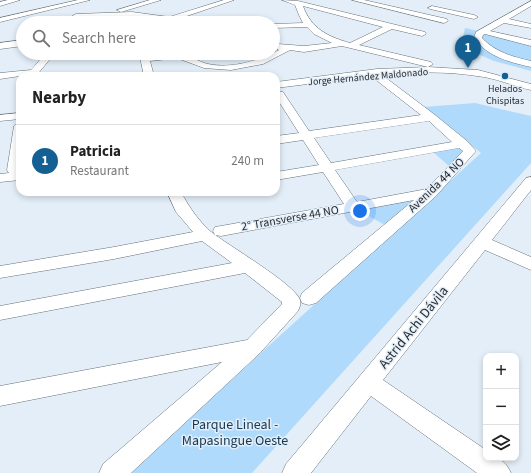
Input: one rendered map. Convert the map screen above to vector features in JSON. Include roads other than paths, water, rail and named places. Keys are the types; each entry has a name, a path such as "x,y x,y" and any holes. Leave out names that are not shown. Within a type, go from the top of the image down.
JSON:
{"street":[{"path":"0,4 17,0"},
{"path":"0,20 70,2 87,0"},
{"path":"93,16 158,0"},
{"path":"182,16 231,0"},
{"path":"285,0 422,34"},
{"path":"355,0 444,21"},
{"path":"70,2 76,16"},
{"path":"298,3 300,15 320,35 351,46 450,70"},
{"path":"485,32 484,30 531,3"},
{"path":"427,7 474,18"},
{"path":"207,8 220,11"},
{"path":"104,14 131,16"},
{"path":"502,20 531,26"},
{"path":"280,26 309,25"},
{"path":"351,46 391,26"},
{"path":"531,43 485,32 479,34 478,38 491,51 502,56 531,64"},
{"path":"280,47 304,49 342,43"},
{"path":"0,46 16,44"},
{"path":"280,52 288,48"},
{"path":"34,72 45,60"},
{"path":"145,60 148,72"},
{"path":"192,60 206,65 229,67 253,64 266,60"},
{"name":"Jorge Hernández Maldonado","path":"280,90 374,73 401,70 450,70 479,73 531,87"},
{"name":"Avenida 44 NO","path":"112,473 253,347 290,309 431,193 470,151 374,73"},
{"path":"0,76 16,75"},
{"path":"280,93 353,207"},
{"path":"0,118 16,118"},
{"path":"280,139 431,118"},
{"path":"280,175 463,144"},
{"path":"16,153 14,170 16,172"},
{"path":"0,178 16,176"},
{"name":"Astrid Achi Dávila","path":"295,473 531,181"},
{"name":"2° Transverse 44 NO","path":"0,272 114,253 213,233 431,193"},
{"path":"176,196 184,212 213,233 250,266 285,293 300,301"},
{"path":"482,242 531,264"},
{"path":"0,313 250,266"},
{"path":"0,396 253,347"},
{"path":"368,382 498,473"}],"place":[{"name":"Patricia","path":"468,68"},
{"name":"Helados Chispitas","path":"505,76"}],"park label":[{"name":"Parque Lineal - Mapasingue Oeste","path":"235,432"}]}
